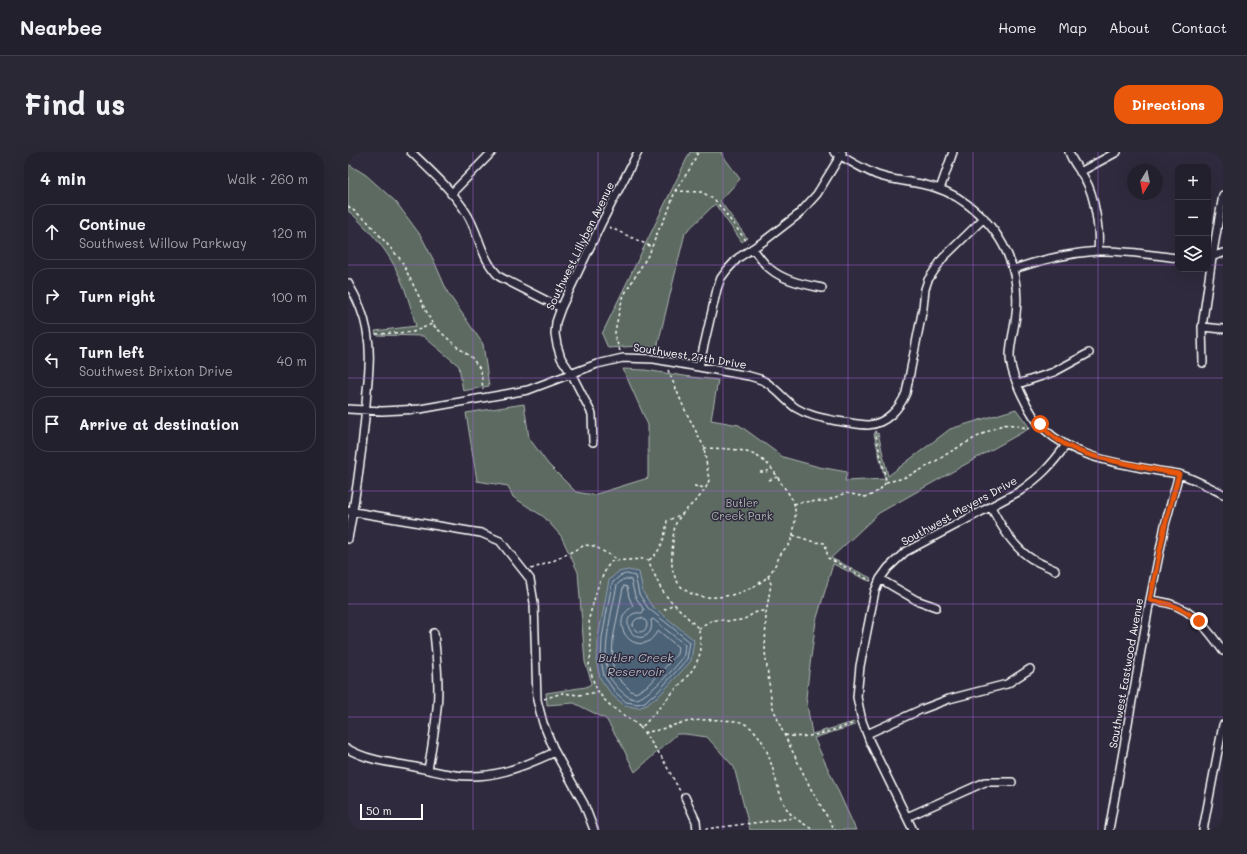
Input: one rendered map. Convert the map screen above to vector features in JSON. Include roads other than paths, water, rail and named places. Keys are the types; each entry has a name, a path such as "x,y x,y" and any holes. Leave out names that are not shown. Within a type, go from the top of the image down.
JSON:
{"street":[{"path":"411,152 460,204 472,223 488,262 493,270 500,276 561,308"},
{"path":"451,194 492,152"},
{"name":"Southwest Lillyben Avenue","path":"593,442 592,414 571,373 561,358 556,345 556,322 561,308 601,224 638,152"},
{"path":"940,189 953,152"},
{"path":"1069,152 1085,179 1089,189 1098,224 1100,238 1098,251"},
{"path":"1080,172 1117,152"},
{"path":"700,367 717,289 721,278 738,258 753,249 799,214 816,194 839,153 876,174 892,179 922,184 940,189 956,196 984,218 1000,237 1014,269 1016,313 1010,357 1012,366 1023,398 1040,424 1048,432 1079,452 1098,458 1179,474 1198,481 1223,494"},
{"path":"1211,253 1223,194"},
{"name":"Southwest 27th Drive","path":"348,409 420,409 484,398 528,390 597,364 623,358 643,358 749,376 770,385 796,408 808,415 861,424 873,424 895,412 906,393 923,308 923,298 928,280 943,258 984,218"},
{"path":"753,249 769,268 785,279 822,288"},
{"path":"1014,269 1053,258 1098,251 1175,258"},
{"path":"1211,258 1223,254"},
{"path":"1203,364 1202,327 1208,272"},
{"path":"348,283 362,310 368,334 370,353 366,410 350,511 348,539"},
{"path":"1202,327 1223,329"},
{"path":"1018,384 1054,372 1089,353"},
{"name":"Southwest Meyers Drive","path":"913,830 867,734 862,721 857,697 858,677 871,608 879,582 896,560 905,552 1020,491 1040,476 1052,464 1066,445"},
{"name":"Southwest Eastwood Avenue","path":"1109,830 1150,600 1165,525 1179,474"},
{"path":"991,507 999,522 1016,546 1031,558 1055,570"},
{"path":"350,511 481,532 500,541 523,569 530,579 534,603 538,700 543,723 555,752 584,804 594,830"},
{"path":"879,582 916,600 936,607"},
{"path":"1150,600 1172,604 1186,611 1205,627 1223,651"},
{"path":"428,770 437,716 438,696 437,653 434,633"},
{"path":"867,734 920,710 948,700 1007,684 1030,669"},
{"path":"1203,830 1223,725"},
{"path":"348,749 368,758 428,770 455,775 484,776 514,770 555,752"},
{"path":"907,817 985,782 1012,782"},
{"path":"685,797 696,822 697,830"}],"water":[{"name":"Butler Creek Reservoir","path":"628,570 639,572 643,592 651,605 694,640 691,661 657,698 647,705 638,708 624,705 612,695 600,678 596,660 598,638 609,580 618,572"}],"park label":[{"name":"Butler Creek Park","path":"742,509"}]}
